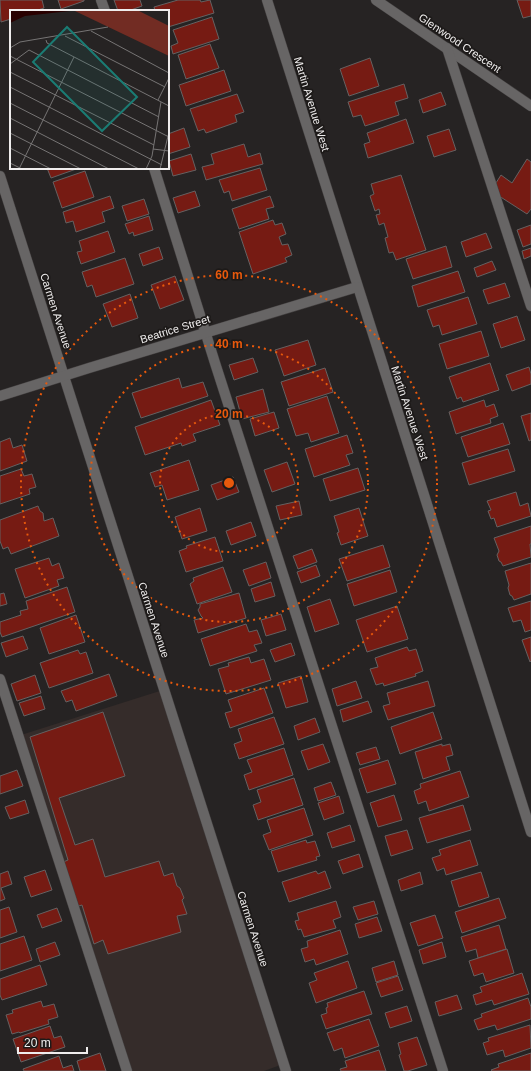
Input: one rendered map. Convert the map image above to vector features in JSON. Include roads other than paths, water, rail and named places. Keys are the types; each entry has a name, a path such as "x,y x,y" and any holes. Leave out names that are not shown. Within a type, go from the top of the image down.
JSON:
{"street":[{"path":"101,0 105,10"},
{"name":"Martin Avenue West","path":"267,0 531,832"},
{"name":"Glenwood Crescent","path":"376,0 531,106"},
{"path":"447,48 531,306"},
{"path":"154,169 205,333 443,1071"},
{"name":"Carmen Avenue","path":"0,176 286,1071"},
{"name":"Beatrice Street","path":"0,396 357,287"},
{"path":"0,679 127,1071"}]}
